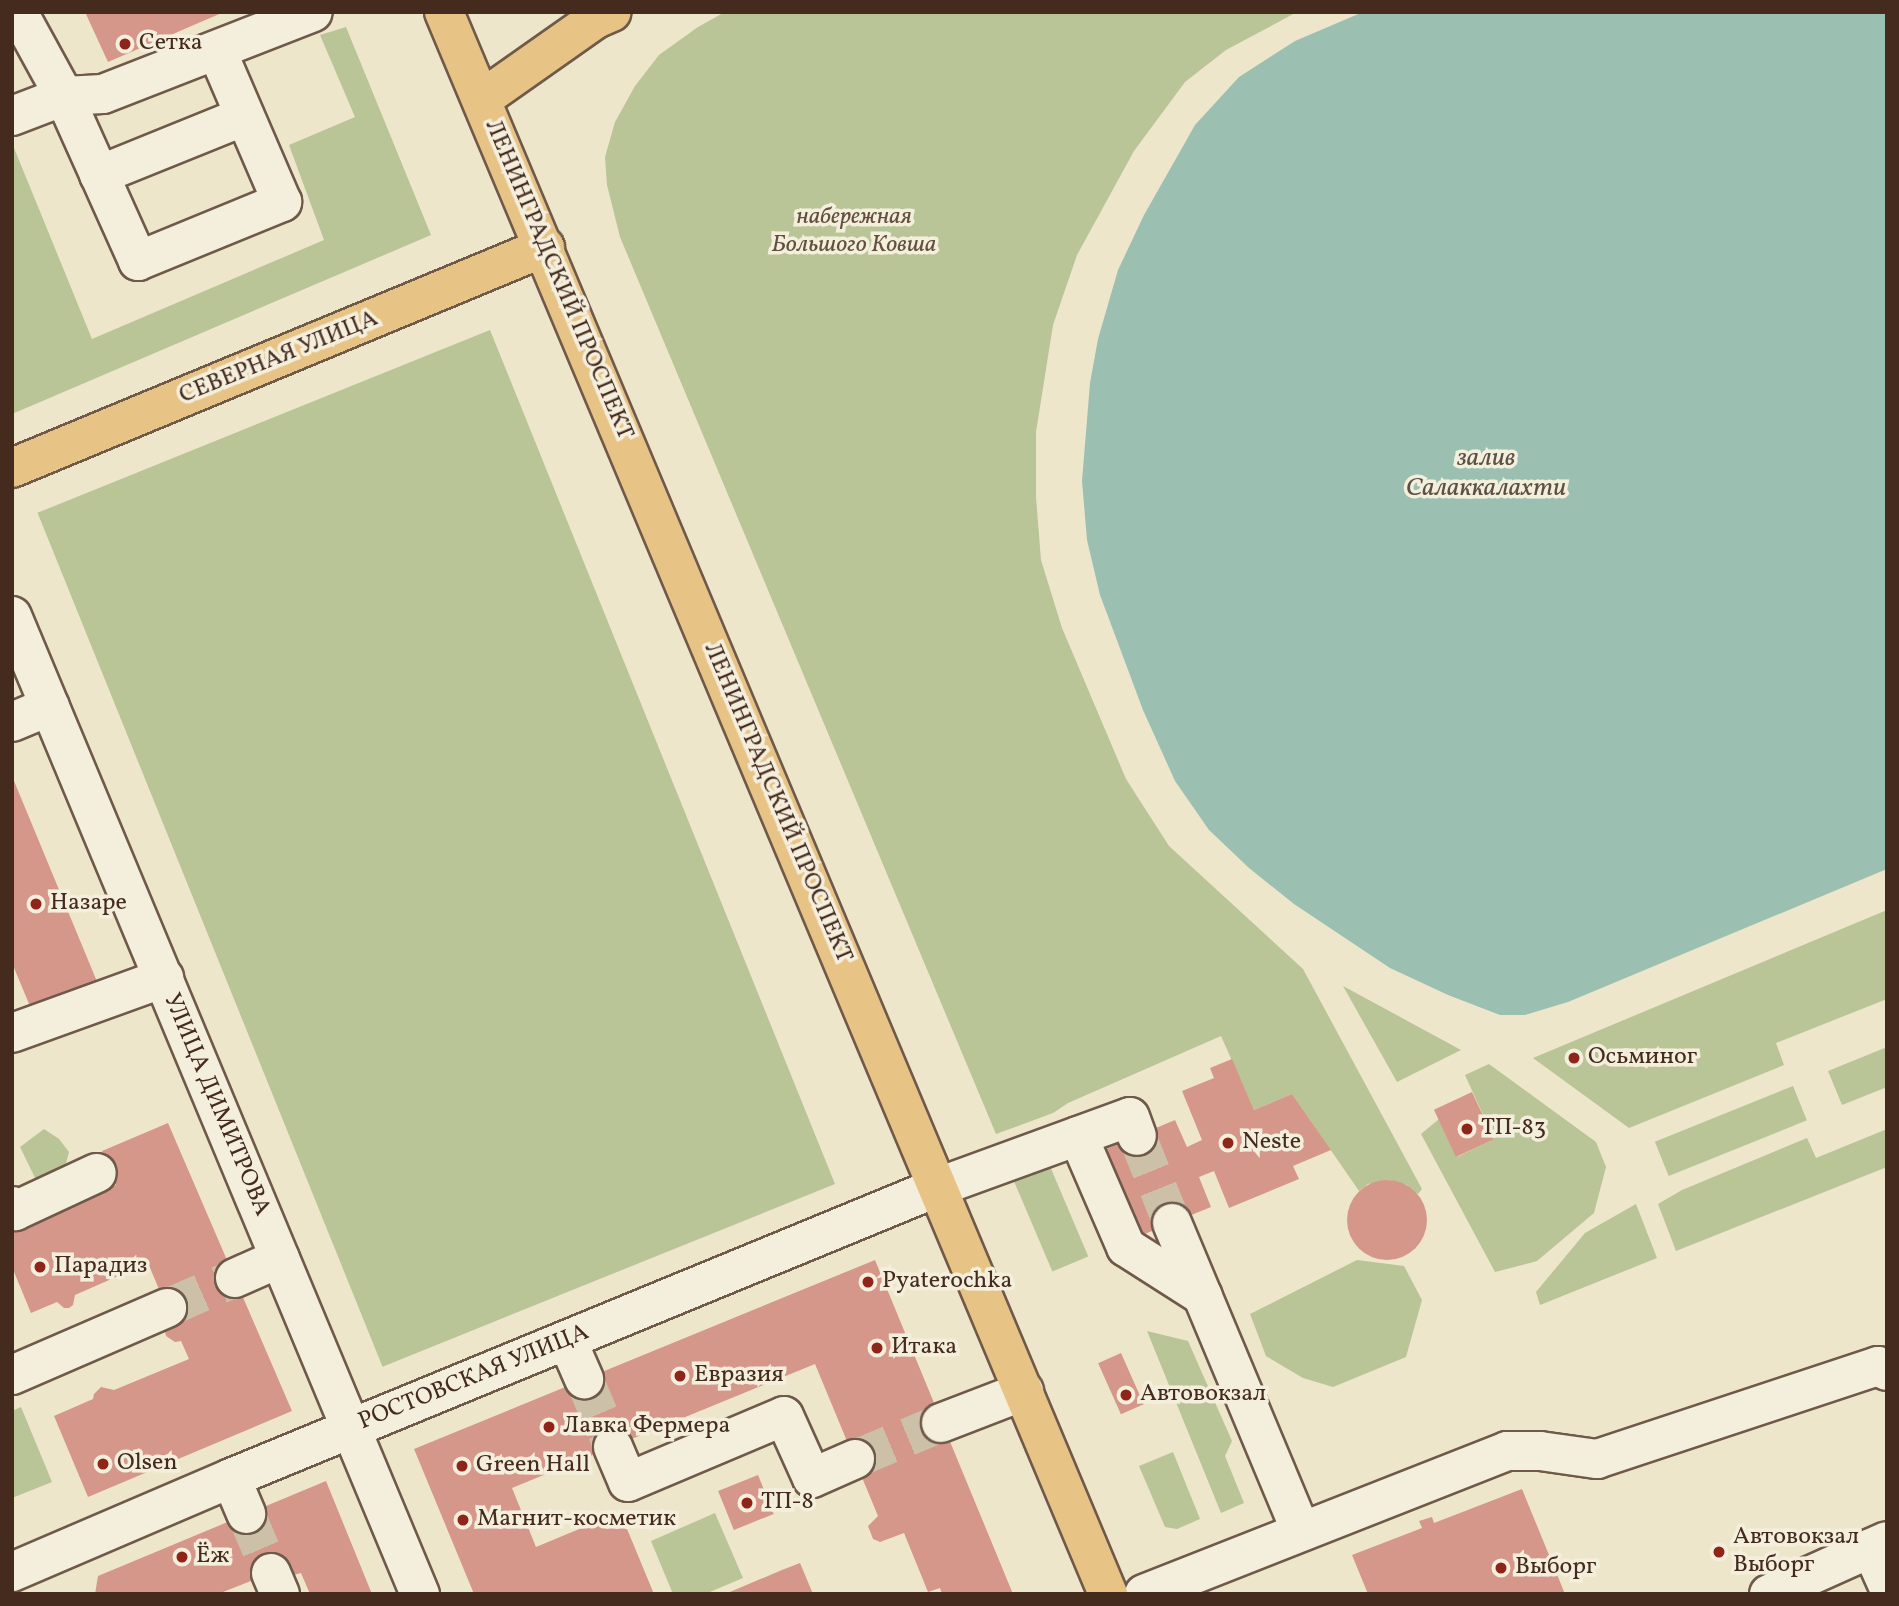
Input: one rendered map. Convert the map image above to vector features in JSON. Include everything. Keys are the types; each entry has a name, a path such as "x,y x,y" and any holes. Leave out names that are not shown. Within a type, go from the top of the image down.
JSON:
{"main road":[{"name":"ЛЕНИНГРАДСКИЙ ПРОСПЕКТ","path":"444,12 545,247 1108,1594"},
{"path":"482,99 596,19 612,12"},
{"name":"СЕВЕРНАЯ УЛИЦА","path":"12,468 545,247"}],"street":[{"path":"12,116 64,96 103,94 313,12"},
{"path":"17,17 64,96 138,261 282,202 217,51"},
{"path":"99,175 245,116"},
{"name":"УЛИЦА ДИМИТРОВА","path":"12,616 420,1594"},
{"path":"12,722 50,706"},
{"path":"12,1033 164,978"},
{"name":"РОСТОВСКАЯ УЛИЦА","path":"17,1577 231,1478 938,1187 1130,1118 1138,1136"},
{"path":"1078,1136 1126,1247 1202,1296"},
{"path":"13,1210 97,1173"},
{"path":"1172,1223 1301,1531"},
{"path":"235,1278 280,1258"},
{"path":"12,1375 167,1308"},
{"path":"567,1339 584,1379"},
{"path":"1144,1594 1507,1451 1540,1451 1597,1459 1884,1363"},
{"path":"942,1423 1024,1391"},
{"path":"613,1447 628,1482 784,1416 812,1478 855,1460"},
{"path":"231,1478 246,1514"},
{"path":"1769,1594 1879,1544 1887,1584"}],"green space":[{"name":"набережная Большого Ковша","path":"725,12 1297,12 1226,50 1185,82 1134,151 1077,255 1053,325 1036,432 1036,497 1041,560 1062,628 1126,779 1169,846 1303,969 1422,1189 1418,1194 1407,1185 1389,1180 1368,1184 1359,1191 1292,1094 1254,1110 1221,1036 1068,1103 1053,1113 996,1134 620,237 607,185 605,157 615,122 635,86 659,55 698,27"},
{"path":"346,27 431,235 12,414 12,143 92,339 324,240 289,145 355,117 320,35"},
{"path":"490,330 835,1184 383,1367 38,513"},
{"path":"1887,910 1887,999 1776,1043 1784,1065 1629,1128 1533,1058"},
{"path":"1343,986 1461,1050 1397,1082"},
{"path":"1887,1047 1887,1087 1842,1105 1828,1071"},
{"path":"1489,1064 1596,1142 1606,1167 1594,1213 1537,1261 1495,1272 1421,1134 1439,1119 1457,1157 1494,1139 1465,1075"},
{"path":"1793,1086 1807,1120 1669,1176 1655,1142"},
{"path":"44,1129 59,1139 69,1152 66,1163 54,1177 39,1186 20,1147"},
{"path":"1887,1129 1887,1167 1676,1251 1658,1204 1682,1190 1807,1138 1816,1158"},
{"path":"1041,1145 1088,1256 1052,1272 1005,1160"},
{"path":"1636,1204 1657,1258 1540,1305 1536,1292 1585,1233"},
{"path":"1357,1260 1404,1266 1422,1300 1406,1357 1333,1387 1303,1378 1266,1356 1250,1314"},
{"path":"1147,1331 1188,1341 1232,1441 1225,1456 1244,1503 1221,1513"},
{"path":"21,1407 52,1482 12,1498 12,1411"},
{"path":"1173,1452 1200,1519 1177,1529 1165,1527 1139,1466"},
{"path":"715,1513 743,1578 705,1594 673,1594 651,1541"}],"water":[{"name":"залив Салаккалахти","path":"1363,12 1887,12 1887,869 1568,1002 1525,1015 1500,1015 1390,968 1294,904 1249,868 1209,830 1175,781 1143,710 1100,595 1087,540 1082,481 1090,383 1098,339 1118,270 1144,215 1195,125 1239,77 1295,41"}],"building":[{"name":"Сетка","path":"85,12 224,12 108,62"},
{"path":"12,776 98,984 32,1011 12,963"},
{"path":"1232,1059 1254,1110 1292,1094 1331,1150 1293,1166 1299,1179 1229,1208 1214,1171 1199,1177 1211,1207 1130,1240 1094,1154 1175,1120 1187,1147 1202,1140 1182,1091 1214,1078 1210,1068"},
{"name":"ТП-83","path":"1472,1092 1494,1139 1456,1157 1434,1110"},
{"path":"168,1123 292,1411 88,1497 54,1416 93,1399 101,1387 114,1390 189,1359 181,1341 175,1342 166,1336 164,1328 171,1318 148,1263 75,1295 73,1305 69,1308 64,1308 57,1302 31,1313 12,1267 12,1230 116,1185 102,1151"},
{"path":"1387,1180 1402,1183 1415,1192 1424,1205 1427,1220 1424,1235 1415,1248 1402,1257 1387,1260 1372,1257 1359,1248 1350,1235 1347,1220 1350,1205 1359,1192 1372,1183"},
{"path":"875,1260 1013,1594 942,1594 940,1588 928,1592 904,1533 880,1542 873,1539 868,1526 878,1516 815,1364 512,1488 536,1547 620,1512 654,1594 474,1594 414,1449"},
{"path":"1121,1353 1144,1404 1121,1414 1098,1363"},
{"name":"ТП-8","path":"758,1475 774,1514 734,1530 718,1491"},
{"path":"326,1481 372,1594 310,1594 301,1573 290,1576 281,1569 218,1594 95,1594 98,1576"},
{"path":"1522,1489 1565,1594 1368,1594 1352,1555 1422,1528 1419,1521 1432,1517 1434,1523"},
{"path":"800,1563 813,1594 725,1594 782,1570"}],"tunnel":[{"path":"1137,1136 1172,1223"},
{"path":"167,1308 235,1278"},
{"path":"584,1379 613,1447"},
{"path":"855,1459 941,1423"},
{"path":"246,1514 271,1573"}],"place":[{"name":"Сетка","path":"125,44"},
{"name":"Назаре","path":"36,904"},
{"name":"Осьминог","path":"1574,1058"},
{"name":"ТП-83","path":"1467,1129"},
{"name":"Neste","path":"1228,1143"},
{"name":"Парадиз","path":"40,1267"},
{"name":"Pyaterochka","path":"868,1282"},
{"name":"Итака","path":"877,1348"},
{"name":"Евразия","path":"680,1376"},
{"name":"Автовокзал","path":"1126,1395"},
{"name":"Лавка Фермера","path":"549,1427"},
{"name":"Olsen","path":"103,1464"},
{"name":"Green Hall","path":"462,1466"},
{"name":"ТП-8","path":"747,1503"},
{"name":"Магнит-косметик","path":"463,1520"},
{"name":"Автовокзал Выборг","path":"1719,1552"},
{"name":"Ёж","path":"182,1557"},
{"name":"Выборг","path":"1501,1568"}]}
